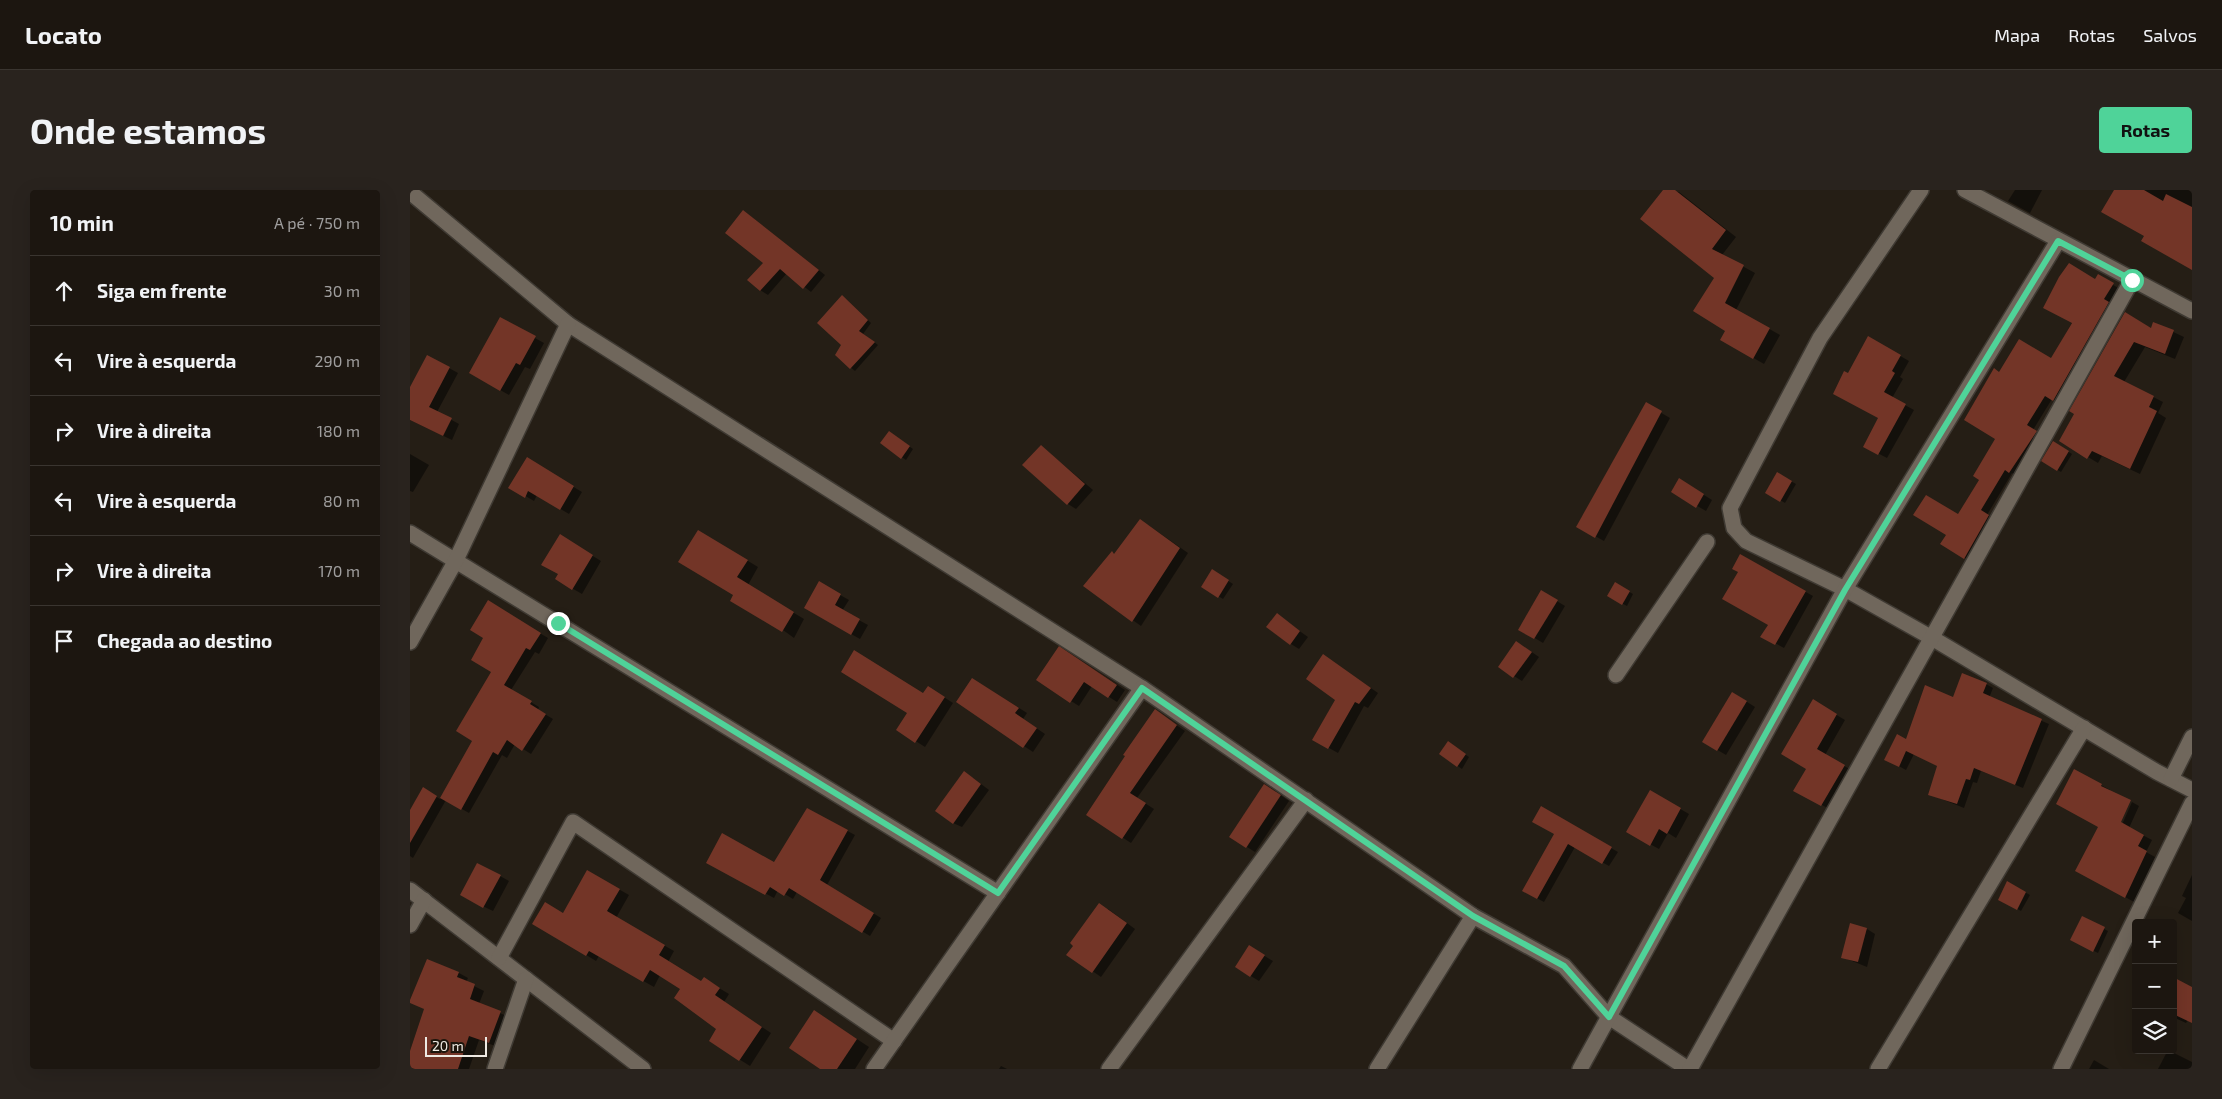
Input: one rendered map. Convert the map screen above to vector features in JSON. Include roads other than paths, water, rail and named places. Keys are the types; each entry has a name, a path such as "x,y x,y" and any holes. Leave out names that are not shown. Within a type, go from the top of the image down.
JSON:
{"street":[{"path":"1921,190 1820,338 1730,508 1734,528 1746,541 1845,590 1932,638 2192,790"},
{"path":"1965,190 2192,311"},
{"path":"410,192 568,324 1142,688 1473,916 1564,966 1609,1017 1689,1069 2132,280"},
{"path":"1580,1069 1845,590 2058,241"},
{"path":"410,642 455,562 568,324"},
{"path":"410,534 998,893"},
{"path":"1616,675 1707,542"},
{"path":"874,1069 1142,688"},
{"path":"1878,1069 2084,728"},
{"path":"2171,779 2192,737"},
{"path":"1109,1069 1306,800"},
{"path":"2061,1069 2192,802"},
{"path":"500,958 573,822 894,1041"},
{"path":"410,890 500,958 634,1066"},
{"path":"410,924 424,900"},
{"path":"1377,1069 1473,916"},
{"path":"495,1069 526,979"}]}
